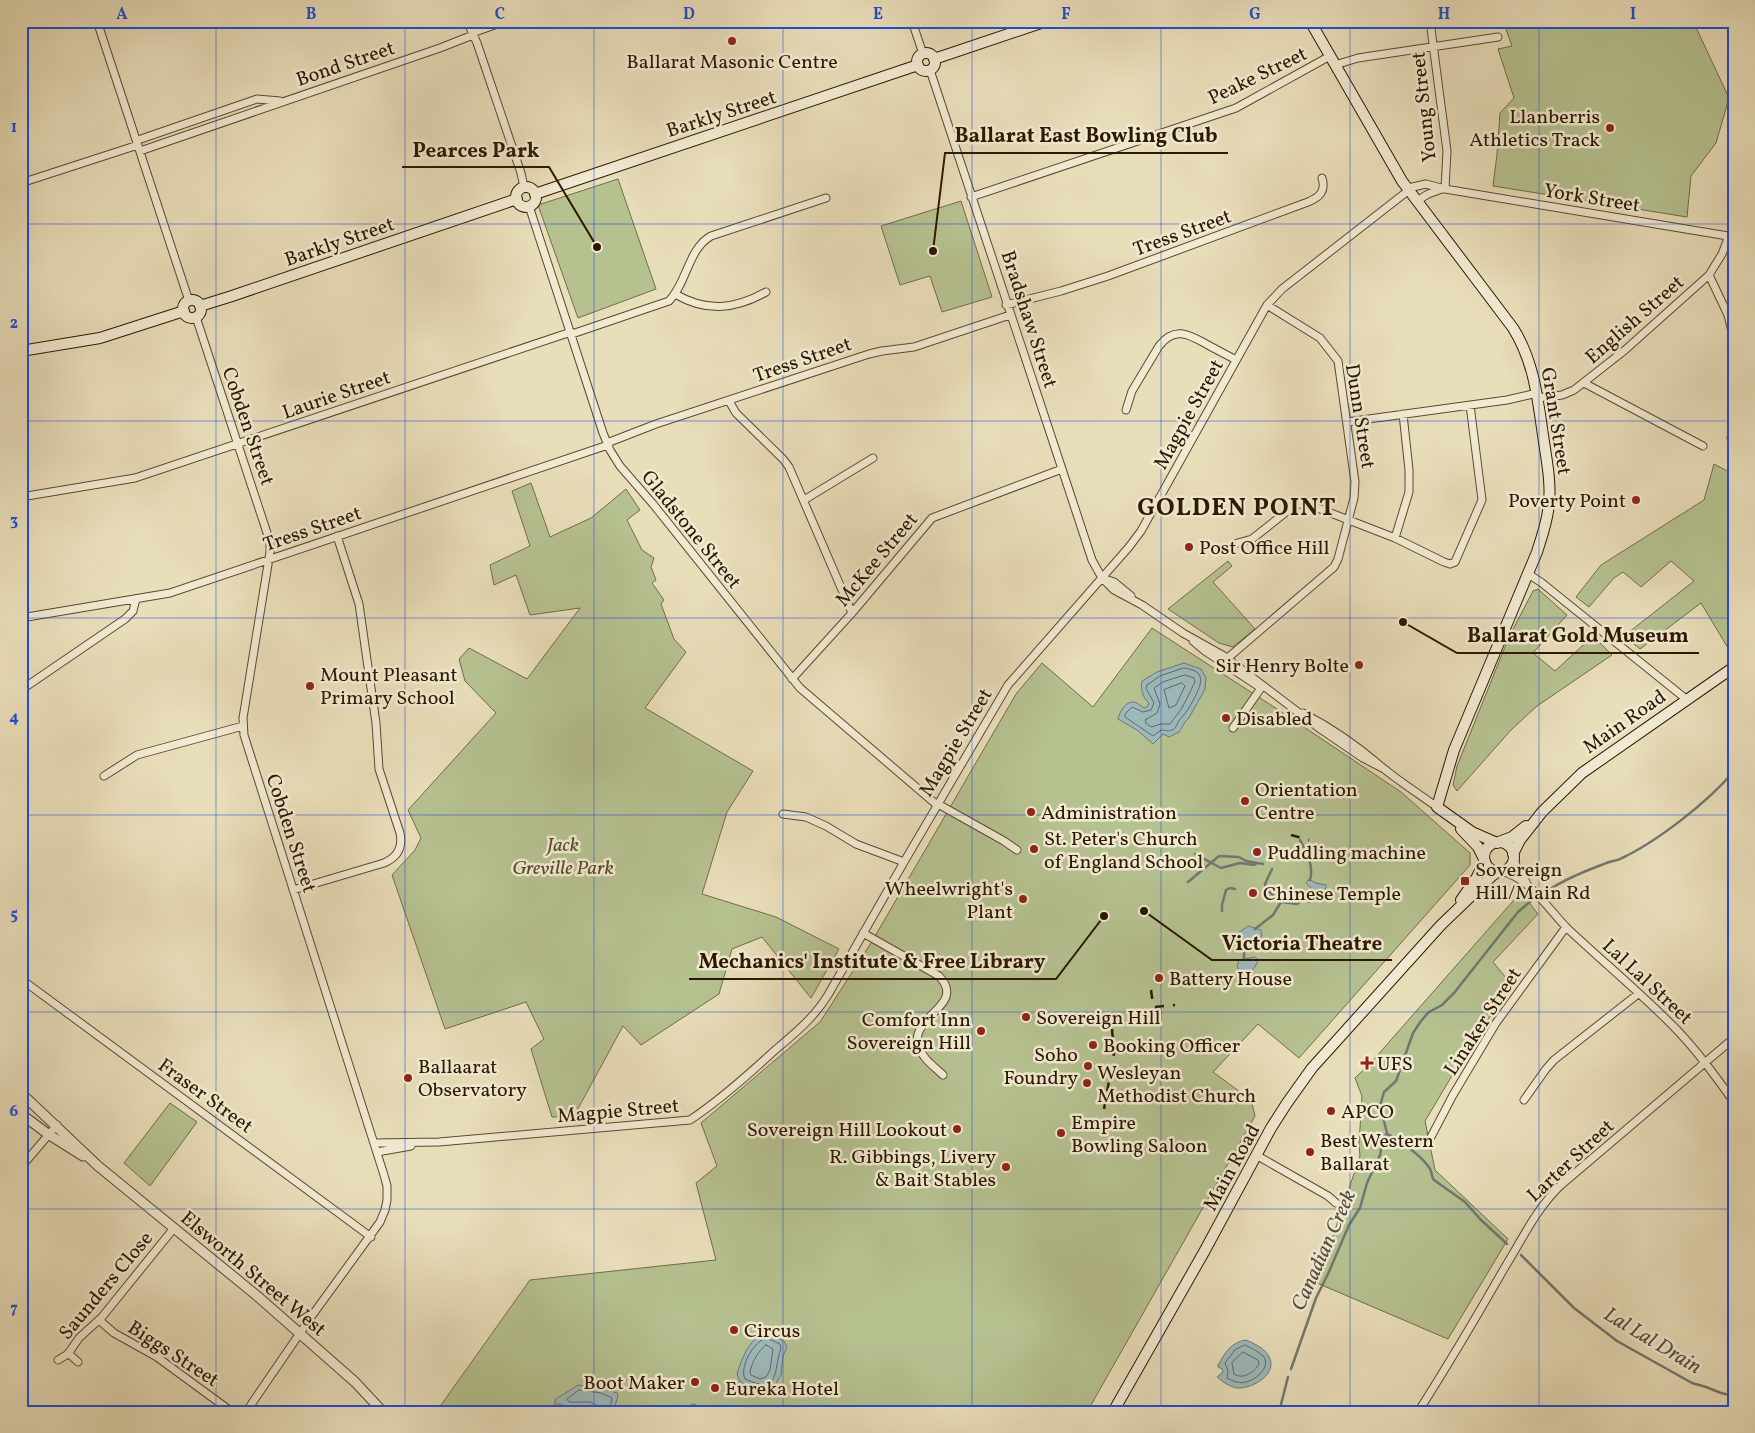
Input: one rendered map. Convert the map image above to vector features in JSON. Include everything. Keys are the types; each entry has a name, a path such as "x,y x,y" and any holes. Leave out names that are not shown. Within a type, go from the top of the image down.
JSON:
{"main road":[{"path":"934,59 1047,21"},
{"name":"Grant Street","path":"1310,21 1408,189 1519,338 1532,368 1537,396 1550,483 1550,503 1543,534 1454,750 1439,808"},
{"path":"923,54 930,54 934,59 934,66 930,70 923,70 918,65 918,59 923,54"},
{"name":"Barkly Street","path":"535,194 918,65"},
{"path":"524,187 531,188 535,194 535,201 529,206 522,206 517,199 518,192 524,187"},
{"name":"Barkly Street","path":"200,306 517,199"},
{"path":"194,300 200,306 200,313 196,317 188,317 184,311 184,305 190,301 194,300"},
{"path":"21,351 100,338 184,311"},
{"name":"Main Road","path":"1498,843 1516,834 1596,762 1686,698 1734,667"},
{"path":"1439,808 1472,832 1508,846 1513,855 1510,866 1500,871 1490,868 1476,845 1439,808"},
{"name":"Main Road","path":"1513,855 1520,840 1542,812"},
{"path":"1485,860 1487,848 1498,843"},
{"name":"Main Road","path":"1113,1412 1287,1103 1312,1068 1450,915 1472,885 1485,860"},
{"name":"Main Road","path":"1450,915 1500,871"}],"street":[{"path":"21,24 32,21"},
{"path":"97,21 190,301"},
{"path":"467,21 518,164 524,187"},
{"name":"Bond Street","path":"21,183 283,101 440,48 506,21"},
{"path":"912,21 923,54"},
{"name":"Young Street","path":"1430,21 1447,151 1445,189"},
{"name":"Peake Street","path":"971,197 1236,108 1332,60 1358,58 1498,36"},
{"name":"Bradshaw Street","path":"930,70 1006,305 1092,560 1102,578"},
{"name":"Bond Street","path":"139,146 257,99 283,101"},
{"name":"Tress Street","path":"1006,305 1053,294 1108,276 1311,201 1317,198 1322,191 1324,185 1322,178"},
{"name":"York Street","path":"1408,189 1424,184 1731,237"},
{"name":"Magpie Street","path":"374,1143 439,1142 690,1120 728,1091 813,1016 832,988 1008,686 1141,531 1267,305 1282,289 1408,189"},
{"path":"1417,201 1433,192 1445,189"},
{"path":"766,292 732,305 712,307 694,304 675,294 698,248 708,237 826,198"},
{"name":"Gladstone Street","path":"529,206 608,444 623,470 653,504 792,679 811,699 937,805 1017,850"},
{"name":"English Street","path":"1347,422 1537,396 1566,394 1584,383 1709,275 1731,237"},
{"path":"1709,275 1728,315 1734,340"},
{"name":"Laurie Street","path":"21,496 127,480 663,304 669,301 675,294"},
{"name":"Dunn Street","path":"1225,660 1332,569 1338,559 1354,498 1355,482 1336,357 1320,338 1267,305"},
{"name":"Tress Street","path":"21,618 136,600 170,592 608,444 650,426 869,354 914,347 1010,315"},
{"name":"Cobden Street","path":"196,317 269,535 269,560 245,703 243,726 247,747 387,1186 387,1200 383,1217 246,1412"},
{"path":"1126,410 1132,391 1159,346 1167,337 1184,333 1236,360"},
{"path":"1584,383 1703,446"},
{"path":"729,401 736,413 786,463 804,500 852,613"},
{"path":"1234,544 1253,538 1300,503 1308,504 1395,538 1444,562 1456,562 1482,499 1470,405"},
{"path":"1395,538 1406,504 1409,486 1403,414"},
{"path":"1731,438 1734,425"},
{"path":"804,500 873,458"},
{"name":"McKee Street","path":"792,679 852,613 932,518 1062,469"},
{"path":"292,890 388,861 400,850 401,838 379,769 376,723 359,604 337,536"},
{"path":"1527,573 1542,582 1686,698"},
{"path":"1102,578 1114,582 1142,606 1183,633 1204,651 1225,660 1274,695 1319,721 1336,736 1370,756 1386,770 1439,808"},
{"path":"21,690 125,619 133,611 136,600"},
{"path":"1225,660 1261,688 1274,695"},
{"path":"1233,728 1261,688"},
{"path":"104,776 137,755 243,726"},
{"path":"783,814 806,817 826,826 856,844 904,862"},
{"name":"Lal Lal Street","path":"1513,855 1517,868 1542,902 1566,927 1677,1030 1734,1102"},
{"name":"Lal Lal Street","path":"1500,871 1515,877 1532,890"},
{"name":"Linaker Street","path":"1431,1137 1453,1095 1496,1023 1566,927"},
{"path":"863,933 942,979 946,993 943,1004 922,1024 917,1038 919,1048 926,1059 943,1075"},
{"name":"Fraser Street","path":"21,979 371,1236"},
{"path":"1524,1100 1551,1063 1638,994"},
{"name":"Larter Street","path":"1418,1412 1506,1266 1533,1217 1544,1202 1561,1185 1734,1038"},
{"name":"Elsworth Street West","path":"21,1093 57,1125 98,1166 256,1295 355,1382 383,1412"},
{"name":"Elsworth Street West","path":"21,1114 98,1166"},
{"path":"21,1167 57,1125"},
{"name":"Magpie Street","path":"377,1152 439,1142"},
{"path":"1256,1155 1328,1196 1336,1203"},
{"name":"Saunders Close","path":"58,1360 68,1353 79,1338 99,1320 174,1228"},
{"name":"Biggs Street","path":"99,1320 114,1333 157,1357 232,1412"},
{"path":"68,1353 78,1362"}],"green space":[{"name":"Llanberris Athletics Track","path":"1503,21 1693,21 1729,98 1716,143 1691,176 1687,217 1493,186 1500,113 1514,98 1498,49 1512,46"},
{"path":"618,179 656,289 578,318 538,205"},
{"path":"961,201 992,297 942,312 930,276 900,285 881,226"},
{"path":"1734,461 1734,651 1731,653 1701,603 1640,649 1624,636 1694,581 1671,561 1641,587 1623,572 1614,578 1589,607 1576,597 1601,565 1704,500 1714,464 1731,473"},
{"name":"Jack Greville Park","path":"531,483 550,537 591,518 626,489 640,510 627,520 642,550 654,558 651,567 656,580 652,583 664,600 661,604 674,639 686,652 645,708 753,771 727,812 702,894 776,917 839,949 811,998 762,937 732,949 719,994 641,1045 623,1026 574,1116 552,1117 531,1049 544,1039 526,1002 445,1029 392,875 415,850 421,838 408,810 496,713 465,681 459,659 469,648 527,679 580,608 530,615 516,575 494,585 490,565 530,546 512,491"},
{"path":"1228,561 1232,566 1213,582 1255,629 1233,647 1219,643 1168,609"},
{"path":"1538,589 1567,615 1533,653 1555,671 1593,636 1612,655 1537,706 1511,730 1457,791 1453,785 1457,766 1509,637 1533,591"},
{"name":"Sovereign Hill","path":"1152,628 1401,792 1470,853 1470,865 1299,1058 1258,1024 1213,1072 1251,1100 1255,1116 1087,1412 436,1412 530,1280 716,1260 696,1183 717,1166 701,1123 820,1022 871,943 1016,694 1042,663 1093,707"},
{"path":"1521,892 1538,914 1493,962 1512,985 1469,1047 1425,1121 1435,1170 1508,1239 1448,1339 1317,1283 1360,1156 1362,1096 1355,1078 1368,1066"},
{"path":"170,1103 197,1122 150,1186 124,1163"}],"water":[{"path":"1184,663 1201,669 1206,678 1205,689 1179,732 1169,737 1163,734 1153,744 1137,730 1118,719 1123,708 1130,702 1144,708 1147,707 1149,703 1142,693 1142,681 1157,672"},
{"path":"1309,879 1326,885 1324,892 1310,903 1304,900 1310,894 1311,888 1306,883"},
{"path":"1248,926 1261,930 1262,935 1257,947 1249,947 1247,952 1242,948 1238,933"},
{"path":"1255,957 1258,960 1254,969 1247,974 1240,974 1237,966 1239,960"},
{"path":"767,1333 784,1341 787,1347 783,1356 781,1375 775,1385 759,1390 740,1382 737,1374 746,1351 753,1341 760,1334"},
{"path":"1246,1340 1266,1352 1271,1362 1270,1368 1268,1374 1257,1383 1237,1388 1217,1377 1223,1372 1218,1365 1232,1346"},
{"path":"578,1385 602,1388 617,1393 618,1396 613,1412 599,1412 589,1407 564,1407 561,1404 554,1404 556,1399"},
{"path":"694,1404 707,1412 687,1412 688,1406"}],"waterway":[{"name":"Canadian Creek","path":"1734,614 1734,630"},
{"name":"Canadian Creek","path":"1542,895 1572,877 1636,851 1667,831 1711,795 1734,771"},
{"path":"1300,840 1310,865 1310,880"},
{"path":"1257,849 1260,852 1257,855 1254,852 1257,849"},
{"path":"1195,854 1221,868 1240,863 1256,864"},
{"path":"1188,882 1219,856 1239,857 1246,861 1263,864"},
{"path":"1255,929 1273,915 1281,902 1266,889 1265,884 1272,869"},
{"path":"1222,911 1226,890 1230,888 1235,889"},
{"path":"1281,902 1297,904 1311,893"},
{"name":"Canadian Creek","path":"1291,1369 1316,1298 1349,1225 1360,1208 1367,1183 1380,1155 1383,1139 1387,1133 1380,1106 1384,1092 1396,1081 1413,1033 1429,1012 1442,1005 1454,993 1518,912 1531,901"},
{"path":"1244,951 1244,958"},
{"name":"Lal Lal Drain","path":"1387,1134 1417,1154 1430,1169 1434,1180 1465,1202 1507,1244"},
{"name":"Lal Lal Drain","path":"1521,1255 1574,1308 1617,1341 1692,1383 1734,1396"},
{"name":"Canadian Creek","path":"1279,1412 1288,1377"}],"railway":[{"path":"1291,835 1309,840"},
{"path":"1151,990 1153,1004 1161,1013"},
{"path":"1155,1007 1175,1005"},
{"path":"1149,1010 1150,1019"},
{"path":"1104,1109 1114,1053 1112,1029"}],"place":[{"name":"Ballarat Masonic Centre","path":"732,41"},
{"name":"Llanberris Athletics Track","path":"1610,128"},
{"name":"Pearces Park","path":"597,247"},
{"name":"Ballarat East Bowling Club","path":"933,251"},
{"name":"Poverty Point","path":"1636,500"},
{"name":"Post Office Hill","path":"1189,547"},
{"name":"Ballarat Gold Museum","path":"1403,622"},
{"name":"Sir Henry Bolte","path":"1359,665"},
{"name":"Mount Pleasant Primary School","path":"310,686"},
{"name":"Disabled","path":"1226,718"},
{"name":"Orientation Centre","path":"1245,801"},
{"name":"Administration","path":"1031,812"},
{"name":"St. Peter's Church of England School","path":"1034,849"},
{"name":"Puddling machine","path":"1257,852"},
{"name":"Sovereign Hill/Main Rd","path":"1465,881"},
{"name":"Chinese Temple","path":"1253,893"},
{"name":"Wheelwright's Plant","path":"1023,899"},
{"name":"Victoria Theatre","path":"1144,911"},
{"name":"Mechanics' Institute & Free Library","path":"1104,916"},
{"name":"Battery House","path":"1159,978"},
{"name":"Sovereign Hill","path":"1026,1017"},
{"name":"Comfort Inn Sovereign Hill","path":"981,1031"},
{"name":"Booking Officer","path":"1093,1045"},
{"name":"UFS","path":"1367,1063"},
{"name":"Soho Foundry","path":"1088,1066"},
{"name":"Ballaarat Observatory","path":"408,1078"},
{"name":"Wesleyan Methodist Church","path":"1087,1083"},
{"name":"APCO","path":"1331,1111"},
{"name":"Sovereign Hill Lookout","path":"957,1129"},
{"name":"Empire Bowling Saloon","path":"1061,1133"},
{"name":"Best Western Ballarat","path":"1310,1152"},
{"name":"R. Gibbings, Livery & Bait Stables","path":"1006,1167"},
{"name":"Circus","path":"734,1330"},
{"name":"Boot Maker","path":"695,1382"},
{"name":"Eureka Hotel","path":"715,1388"}],"district":[{"name":"GOLDEN POINT","path":"1237,506"}]}
